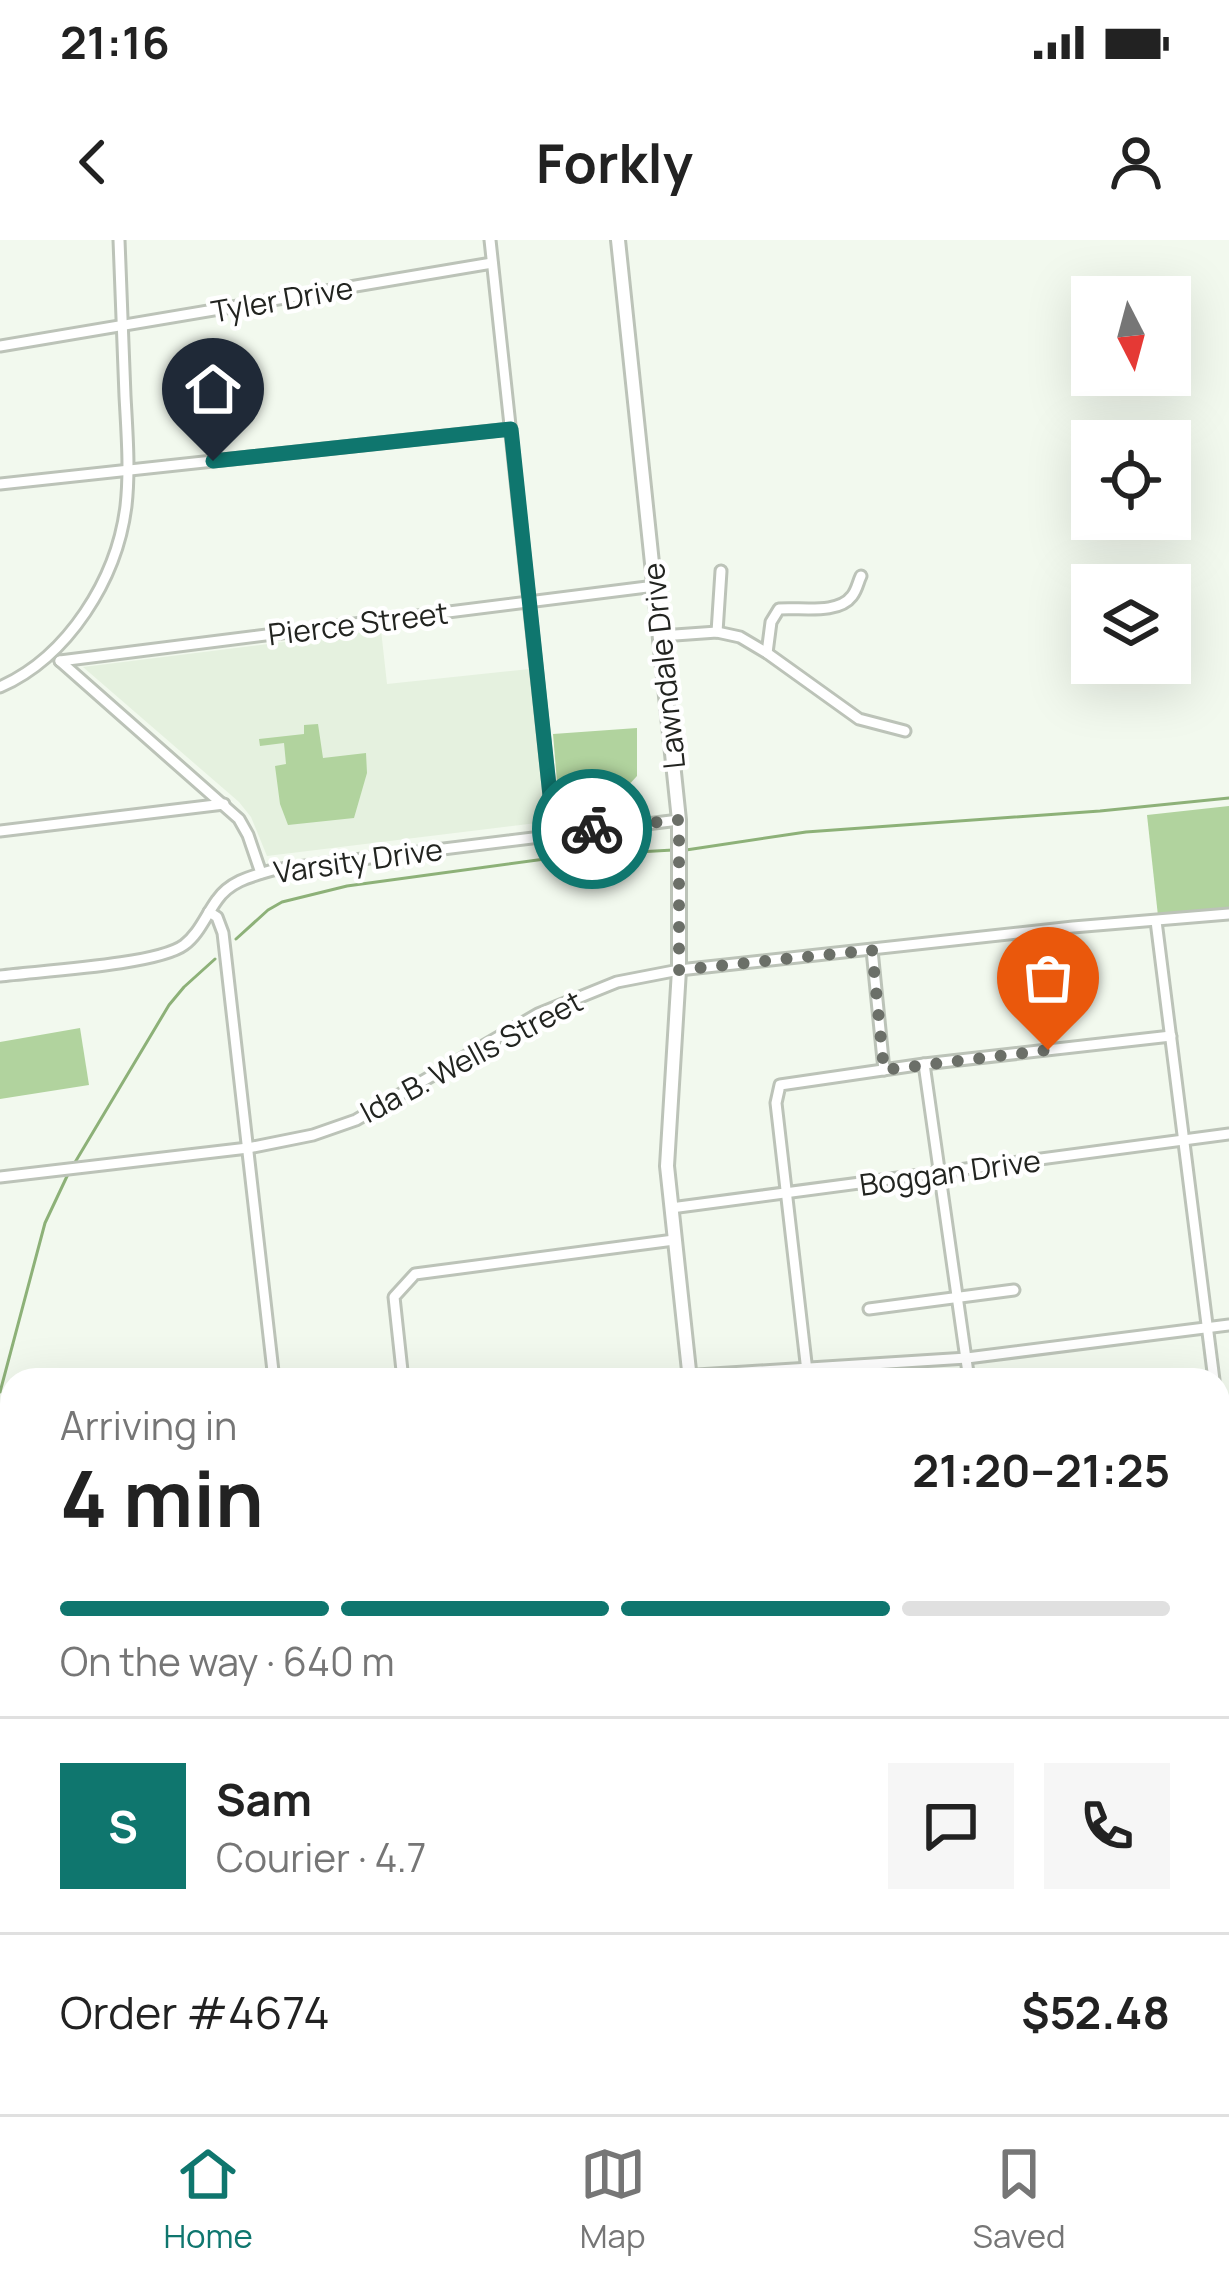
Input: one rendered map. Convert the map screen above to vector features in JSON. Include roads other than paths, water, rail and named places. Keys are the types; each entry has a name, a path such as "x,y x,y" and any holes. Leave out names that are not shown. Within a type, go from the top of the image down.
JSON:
{"street":[{"path":"0,688 56,657 115,554 128,470 118,240"},
{"path":"490,240 554,833"},
{"name":"Lawndale Drive","path":"618,240 679,820 679,970 668,1166 689,1368"},
{"name":"Tyler Drive","path":"0,346 492,263"},
{"path":"0,484 511,429"},
{"path":"717,632 721,571"},
{"path":"767,653 771,622 779,609 832,607 852,596 861,576"},
{"name":"Pierce Street","path":"56,657 655,586"},
{"path":"661,636 717,632 740,637 859,718 905,731"},
{"path":"56,657 239,819 261,873"},
{"path":"0,831 224,804"},
{"name":"Varsity Drive","path":"0,976 165,955 185,945 225,890 261,873 679,820"},
{"path":"209,912 217,917 223,933 273,1368"},
{"name":"Ida B. Wells Street","path":"0,1177 300,1139 356,1120 538,1015 617,982 679,970 1229,914"},
{"path":"1156,921 1212,1368"},
{"path":"872,950 884,1070"},
{"path":"807,1368 785,1193 776,1102 779,1084 1171,1036"},
{"path":"924,1064 968,1368"},
{"name":"Boggan Drive","path":"671,1208 1229,1134"},
{"path":"402,1368 394,1297 416,1274 674,1240"},
{"path":"869,1310 1014,1290"},
{"path":"868,1368 1229,1325"}],"waterway":[{"path":"686,850 806,832 1229,798"},
{"path":"236,939 282,902 347,886 567,856 673,850"},
{"path":"74,1164 169,1005 215,959"},
{"path":"6,1368 45,1223 69,1172"}]}
